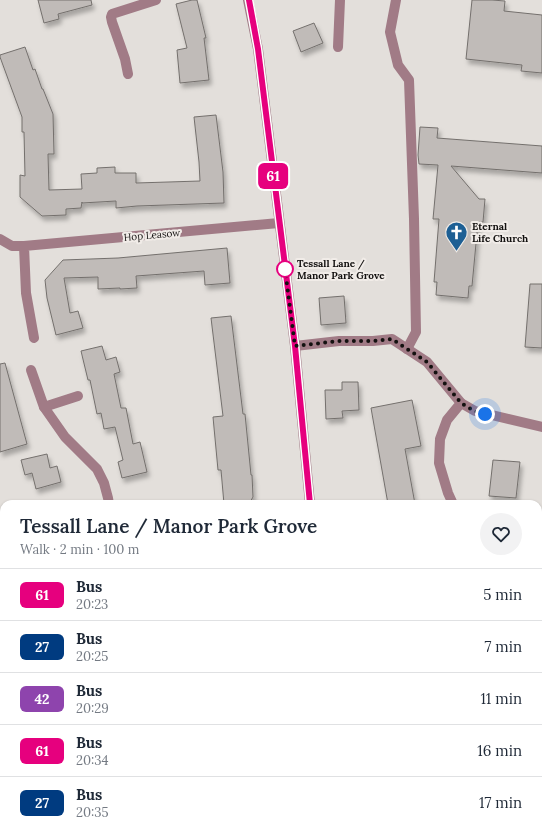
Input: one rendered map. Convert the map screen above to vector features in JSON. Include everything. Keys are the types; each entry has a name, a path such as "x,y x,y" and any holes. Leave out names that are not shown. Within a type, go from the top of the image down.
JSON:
{"street":[{"path":"128,74 125,60 112,22 112,14 156,0"},
{"path":"248,0 258,49 295,346 310,500"},
{"path":"338,47 340,0"},
{"path":"396,0 390,32 398,65 409,80 414,219 416,332 407,349"},
{"name":"Hop Leasow","path":"0,239 12,246 24,246 279,223"},
{"path":"24,246 26,293 34,338"},
{"path":"295,346 339,341 373,341 392,339 427,362 461,403 474,411 542,427"},
{"path":"31,370 44,407 65,437 97,469 104,484 108,500"},
{"path":"44,407 78,396"},
{"path":"451,500 439,462 440,439 447,420 461,403"}],"building":[{"path":"38,0 91,0 92,5 58,14 59,19 44,23"},
{"path":"197,0 206,38 204,38 209,80 180,83 177,50 187,48 176,4"},
{"path":"472,0 505,1 504,11 542,15 542,73 521,71 522,65 466,59"},
{"path":"314,23 323,43 301,52 293,31"},
{"path":"25,47 33,70 35,69 53,114 54,154 48,154 49,190 82,189 81,174 97,173 97,168 115,167 115,173 136,173 136,183 200,181 194,117 216,115 223,172 224,203 116,208 116,201 82,202 81,208 66,209 66,215 42,216 20,197 20,175 25,176 24,132 22,132 22,117 0,57 0,55"},
{"path":"420,127 438,128 437,138 542,146 542,173 451,166 479,199 485,199 483,222 478,222 472,286 469,286 468,298 436,295 437,282 434,282 439,219 433,219 438,165 419,164 418,155"},
{"path":"227,248 230,283 205,285 204,271 136,276 137,288 120,289 98,289 98,277 64,278 70,313 78,311 83,328 56,335 47,298 45,280 63,260 118,258"},
{"path":"530,284 542,284 542,348 525,347"},
{"path":"344,296 346,323 321,325 319,298"},
{"path":"231,316 252,475 253,497 251,500 224,500 221,470 218,470 213,417 223,416 211,318"},
{"path":"102,346 106,360 116,357 120,372 114,374 121,408 126,408 133,444 140,442 147,472 122,478 118,462 123,460 115,427 104,429 101,413 97,414 90,380 88,380 81,351"},
{"path":"5,363 27,444 0,452 0,364"},
{"path":"342,382 358,382 359,410 342,411 343,418 326,419 325,390 342,390"},
{"path":"412,400 421,446 405,449 414,500 387,500 371,408"},
{"path":"47,454 50,468 57,466 61,482 36,489 32,473 25,475 21,460"},
{"path":"493,460 520,462 516,498 489,496"}],"bus line":[{"name":"61","path":"249,0 258,49 295,346 310,500"}],"place":[{"name":"Eternal Life Church","path":"456,252"},
{"name":"Tessall Lane / Manor Park Grove","path":"285,269"}],"route":[{"path":"285,269 295,346 339,341 373,341 392,339 427,362 461,403 474,411 485,414"}]}
